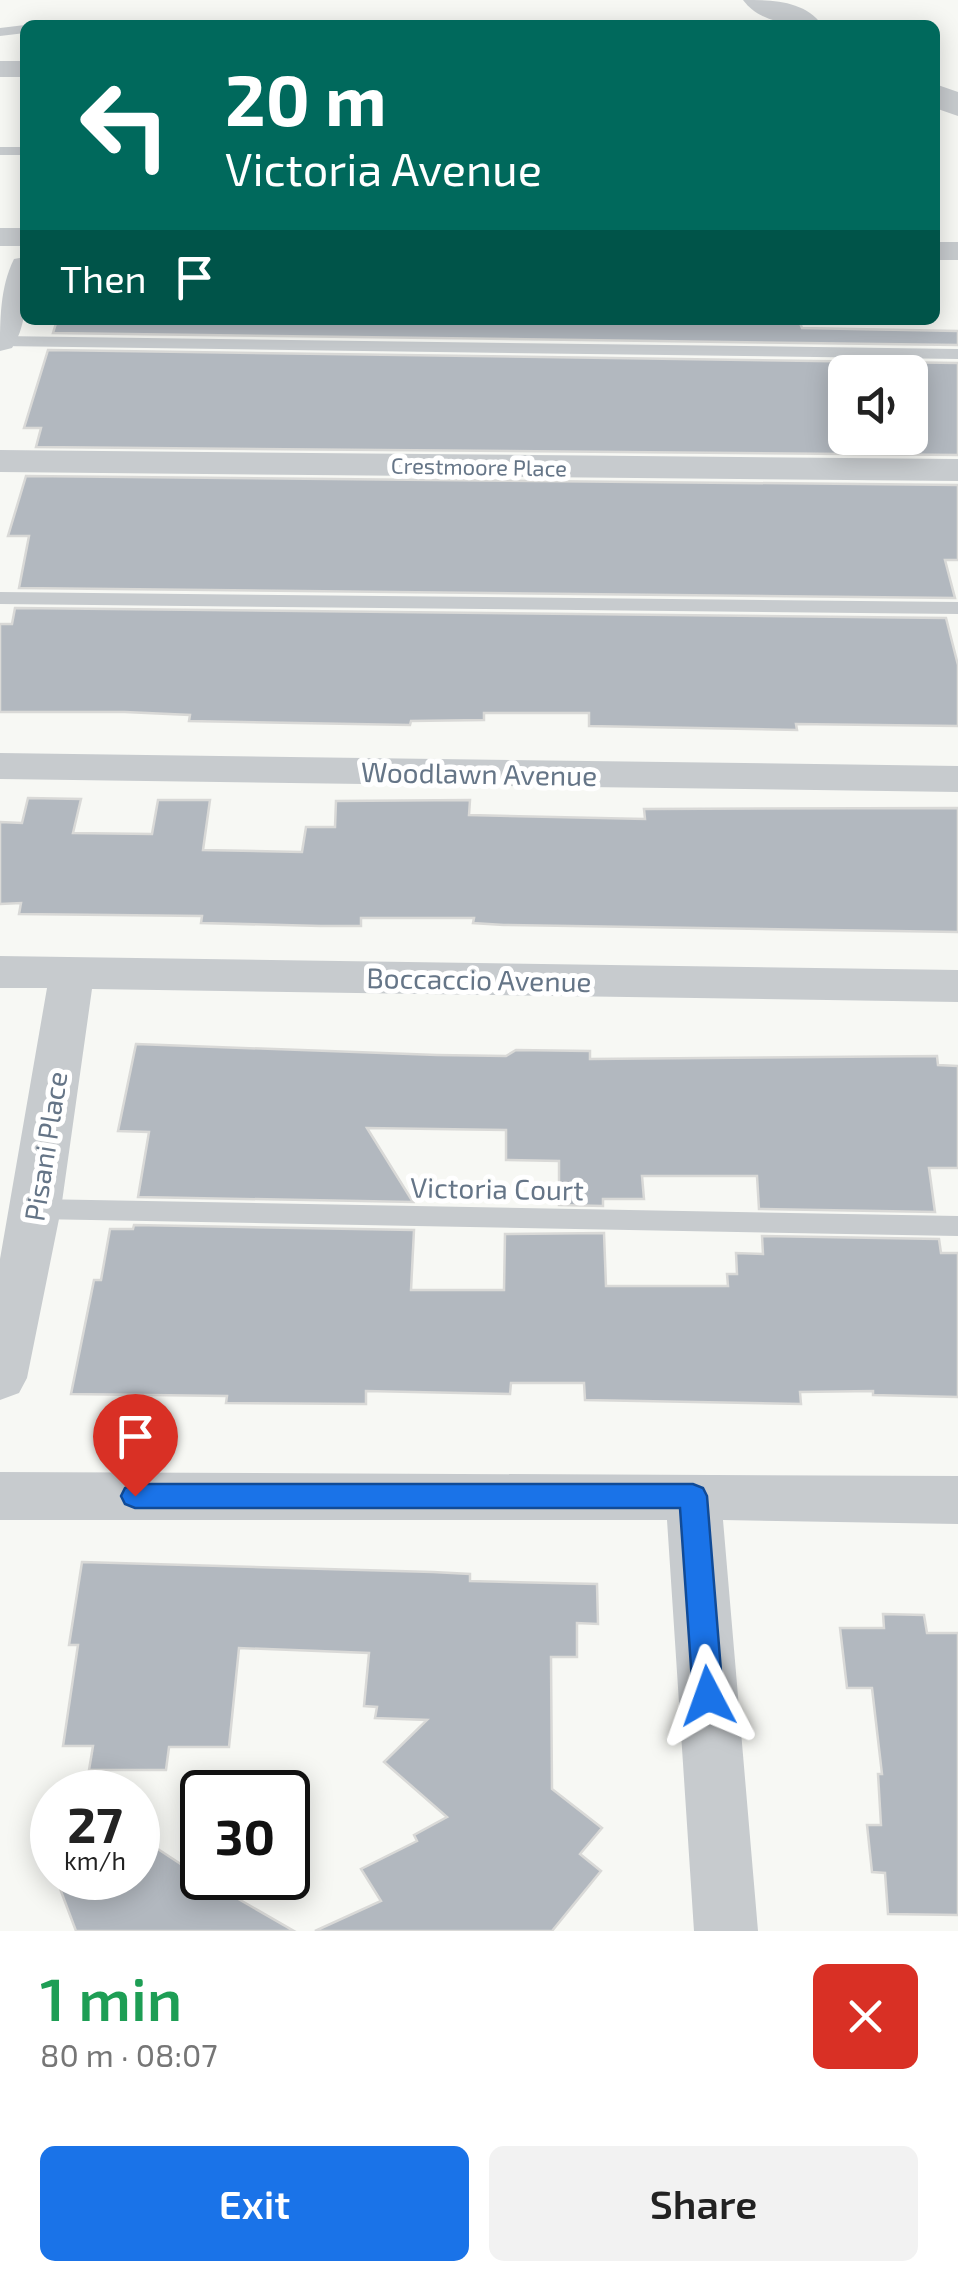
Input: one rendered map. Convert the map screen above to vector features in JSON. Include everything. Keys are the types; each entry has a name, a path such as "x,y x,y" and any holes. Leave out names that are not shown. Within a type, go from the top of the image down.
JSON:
{"street":[{"path":"759,0 797,20"},
{"path":"0,341 20,281"},
{"name":"Crestmoore Place","path":"0,461 958,470"},
{"name":"Woodlawn Avenue","path":"0,766 958,780"},
{"name":"Boccaccio Avenue","path":"0,972 958,986"},
{"name":"Pisani Place","path":"0,1378 36,1210 72,973"},
{"path":"0,1496 958,1500"},
{"path":"693,1496 726,1931"}],"lane":[{"path":"0,341 958,354"},
{"path":"0,598 958,608"},
{"name":"Victoria Court","path":"36,1210 958,1226"}],"building":[{"path":"55,325 801,325 958,331 958,345 53,333"},
{"path":"48,350 828,361 828,454 36,447 41,428 24,428"},
{"path":"928,363 958,363 958,455 928,455"},
{"path":"26,476 958,485 958,560 945,560 955,598 19,588 29,536 8,536"},
{"path":"15,608 946,618 958,665 958,726 796,724 797,730 589,726 589,713 484,713 484,720 411,721 410,725 189,721 190,715 125,712 0,712 0,624 12,624"},
{"path":"28,798 81,799 73,833 152,834 158,800 210,800 203,850 302,852 306,827 335,827 336,801 470,800 469,815 645,819 644,809 958,808 958,932 504,925 473,923 474,918 361,918 361,926 321,926 201,923 202,916 19,914 21,903 0,904 0,822 22,823"},
{"path":"136,1044 437,1055 590,1051 590,1059 937,1056 938,1065 958,1066 958,1168 929,1168 935,1212 759,1209 757,1176 642,1176 644,1199 603,1199 603,1206 559,1205 559,1161 506,1160 506,1130 367,1128 413,1202 138,1197 149,1132 118,1131"},
{"path":"134,1225 414,1230 411,1290 504,1290 505,1234 604,1233 606,1286 728,1286 727,1274 737,1274 736,1253 763,1254 762,1236 939,1239 941,1253 958,1253 958,1397 873,1395 873,1391 800,1392 801,1404 585,1400 584,1383 511,1383 510,1394 366,1391 366,1404 226,1403 227,1396 71,1394 94,1280 101,1280 110,1229 133,1229"},
{"path":"82,1562 433,1572 470,1574 470,1581 597,1584 598,1624 577,1623 577,1657 551,1657 552,1789 602,1828 580,1854 601,1871 552,1931 315,1931 381,1901 361,1869 417,1841 414,1835 447,1817 384,1762 427,1720 375,1718 377,1707 364,1706 369,1653 239,1648 229,1747 169,1747 166,1770 89,1770 93,1746 63,1746 78,1645 69,1645"},
{"path":"883,1614 924,1615 927,1633 958,1633 958,1915 888,1914 885,1873 872,1872 867,1825 881,1825 878,1774 882,1774 872,1688 847,1688 840,1628 884,1628"},
{"path":"160,1850 180,1864 180,1900 240,1900 294,1931 76,1931 64,1900 160,1900"}],"route":[{"path":"135,1496 693,1496 708,1696"}]}
